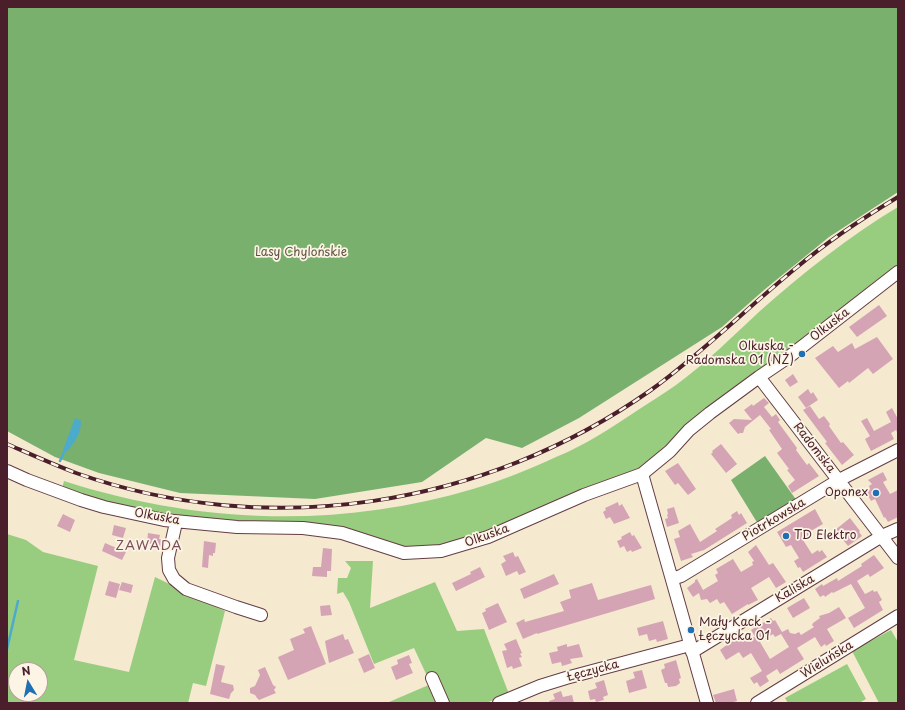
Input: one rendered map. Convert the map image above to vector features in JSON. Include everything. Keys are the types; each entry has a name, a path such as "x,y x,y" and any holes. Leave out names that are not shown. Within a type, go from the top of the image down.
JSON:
{"street":[{"name":"Olkuska","path":"7,470 27,480 80,500 104,507 164,520 237,527 303,528 342,534 404,553 441,551 488,537 584,495 642,474 670,451 689,430 759,377 790,356 898,272"},
{"name":"Radomska","path":"759,377 898,558"},
{"name":"Piotrkowska","path":"672,579 681,576 839,480 898,450"},
{"path":"642,474 706,703"},
{"path":"175,527 168,558 169,570 174,579 186,588 261,615"},
{"name":"Kaliska","path":"691,649 898,528"},
{"name":"Wieluńska","path":"757,703 898,616"},
{"name":"Łęczycka","path":"499,703 540,686 566,678 691,649"},
{"path":"432,678 443,703"}],"green space":[{"name":"Lasy Chylońskie","path":"7,7 898,7 898,192 829,237 764,290 722,327 579,418 522,448 486,438 422,482 315,499 180,493 99,473 55,457 7,431"},
{"path":"898,207 898,267 642,467 452,546 405,548 350,531 160,517 62,489 64,481 114,495 165,506 217,513 268,516 320,515 371,511 422,502 494,482 536,466 578,447 672,388 709,359 760,311 810,269 862,230"},
{"path":"765,456 797,501 758,524 731,480"},
{"path":"7,534 26,540 43,552 98,566 74,660 129,672 155,577 225,611 206,686 193,683 188,703 7,703"},
{"path":"345,561 373,561 370,608 435,582 457,631 484,629 509,694 486,703 447,703 427,676 414,648 374,664 349,602 343,592 337,594 338,578 347,578 351,568"},
{"path":"891,630 898,642 898,703 879,703 852,651"},
{"path":"847,664 866,699 859,703 788,703 785,698"},
{"path":"431,684 438,703 389,702"}],"water":[{"path":"75,418 81,421 79,434 67,451 63,450"}],"building":[{"path":"879,305 887,316 857,337 849,327"},
{"path":"877,337 893,359 873,374 868,368 849,383 848,381 839,388 815,358 833,346 838,352 852,343 855,349"},
{"path":"793,374 798,382 790,387 785,380"},
{"path":"808,389 811,394 813,392 818,400 806,408 798,397"},
{"path":"764,398 769,403 764,407 772,417 776,414 780,420 778,422 797,448 796,450 807,465 809,463 819,476 792,493 788,486 795,480 777,453 782,449 769,430 771,429 760,415 745,427 743,433 738,434 729,423 734,419 752,420 744,410 752,404 753,406"},
{"path":"810,406 819,419 824,416 841,443 843,442 854,455 842,465 803,410"},
{"path":"892,408 898,419 898,434 896,430 891,433 894,439 871,451 865,439 870,436 861,421 867,418 874,431 891,422 886,412"},
{"path":"721,444 737,464 726,473 711,454 713,452 712,451"},
{"path":"678,463 696,489 688,495 678,483 675,485 665,471"},
{"path":"883,472 887,480 883,482 890,494 898,490 898,517 888,522 885,517 884,518 875,499 871,501 866,492 870,489 869,486 872,484 868,480"},
{"path":"618,502 619,506 622,504 630,518 614,524 610,517 606,519 603,512 606,510 605,508"},
{"path":"674,507 679,523 667,527 665,519 668,518 667,509"},
{"path":"815,509 823,524 809,532 811,535 803,540 812,554 818,550 819,552 822,550 827,557 803,572 800,567 798,568 794,561 799,558 791,545 786,547 777,532"},
{"path":"737,511 739,515 741,513 747,523 704,550 691,554 693,557 681,561 674,539 680,537 678,531 690,524 700,542 717,531 715,529 732,518 731,515"},
{"path":"63,514 75,520 70,532 57,526"},
{"path":"850,518 862,536 848,546 835,530"},
{"path":"114,525 126,528 123,538 112,535"},
{"path":"630,532 632,536 634,535 642,548 632,552 631,550 627,552 624,546 620,548 617,541 622,539 621,537"},
{"path":"148,533 160,535 159,539 164,540 163,547 147,543"},
{"path":"204,541 216,543 215,553 213,553 213,556 209,555 208,568 202,567"},
{"path":"105,543 126,552 122,560 102,551"},
{"path":"756,545 769,565 773,563 786,582 776,588 769,577 751,588 758,600 748,604 732,614 724,602 720,604 717,599 710,603 707,599 701,600 699,593 693,597 687,588 695,582 695,580 697,579 703,590 718,581 715,575 718,573 716,569 733,559 741,572 753,565 752,562 754,561 748,552"},
{"path":"323,548 332,549 331,571 327,571 327,577 312,576 313,567 321,567"},
{"path":"513,552 515,557 518,556 526,572 519,575 517,571 506,576 501,564 506,561 503,556"},
{"path":"874,555 884,568 870,577 868,574 857,581 865,594 873,590 874,592 877,591 882,600 879,602 883,610 854,628 848,618 865,608 851,584 833,593 832,592 825,597 824,595 820,597 815,589 822,584 823,586 837,578 838,581 862,566 861,564"},
{"path":"480,567 485,577 456,591 452,583 471,574 470,572"},
{"path":"554,574 559,584 524,599 520,589"},
{"path":"109,581 120,584 116,598 105,595"},
{"path":"122,582 133,585 131,593 119,590"},
{"path":"592,583 598,600 651,585 655,599 537,633 523,639 516,623 524,619 525,622 564,611 560,602 571,598 569,590"},
{"path":"804,598 810,608 793,618 787,608"},
{"path":"498,603 507,622 489,630 482,613 486,611 485,609"},
{"path":"330,605 332,615 321,616 320,606"},
{"path":"839,607 846,618 827,629 834,641 821,647 815,637 797,648 804,659 780,674 777,669 766,676 769,681 760,687 757,682 754,684 750,678 762,671 751,653 743,658 739,652 726,660 720,650 736,638 755,637 751,630 771,618 773,621 775,620 782,632 788,629 790,633 795,634 799,632 801,635 814,627 812,625 820,618 819,616 829,613","holes":["773,634 775,637 781,634 789,647 770,659 760,642"]},
{"path":"663,621 668,639 657,642 656,639 649,641 647,634 639,636 637,628"},
{"path":"311,626 326,664 288,680 278,657 294,650 290,639 305,633 303,629"},
{"path":"343,634 345,640 348,639 354,653 329,663 325,641"},
{"path":"516,639 522,653 520,654 522,657 519,658 522,666 513,669 512,666 507,668 502,651 507,650 504,644"},
{"path":"567,644 567,647 579,644 583,657 570,659 572,663 562,666 561,662 552,664 549,653 558,651 557,647"},
{"path":"369,654 375,668 364,673 358,659"},
{"path":"409,655 412,663 409,664 413,673 396,680 391,667 398,664 397,660"},
{"path":"676,660 681,678 679,679 680,683 676,686 668,687 667,683 665,683 661,670 665,668 664,664"},
{"path":"216,664 225,666 221,682 233,685 234,690 229,699 210,694"},
{"path":"265,667 273,685 276,687 274,690 276,693 259,700 255,695 250,693 250,688 255,686 260,675 258,670"},
{"path":"642,670 647,688 629,693 626,681 635,678 633,672"},
{"path":"604,680 608,695 603,697 604,700 596,702 595,699 590,700 588,691 597,688 595,683"},
{"path":"734,689 737,701 730,703 716,703 713,695"},
{"path":"561,691 563,697 572,695 574,703 550,703 549,701 555,699 553,694"}],"waterway":[{"path":"60,461 65,450"},
{"path":"7,649 18,601"}],"railway":[{"path":"7,444 76,473 149,494 224,505 299,507 374,501 447,486 518,462 587,430 651,390 706,346 808,258 846,230 898,197"}],"place":[{"name":"Olkuska - Radomska 01 (NŻ)","path":"802,354"},
{"name":"Oponex","path":"876,493"},
{"name":"TD Elektro","path":"786,536"},
{"name":"Mały Kack - Łęczycka 01","path":"691,630"}],"district":[{"name":"ZAWADA","path":"149,546"}]}
